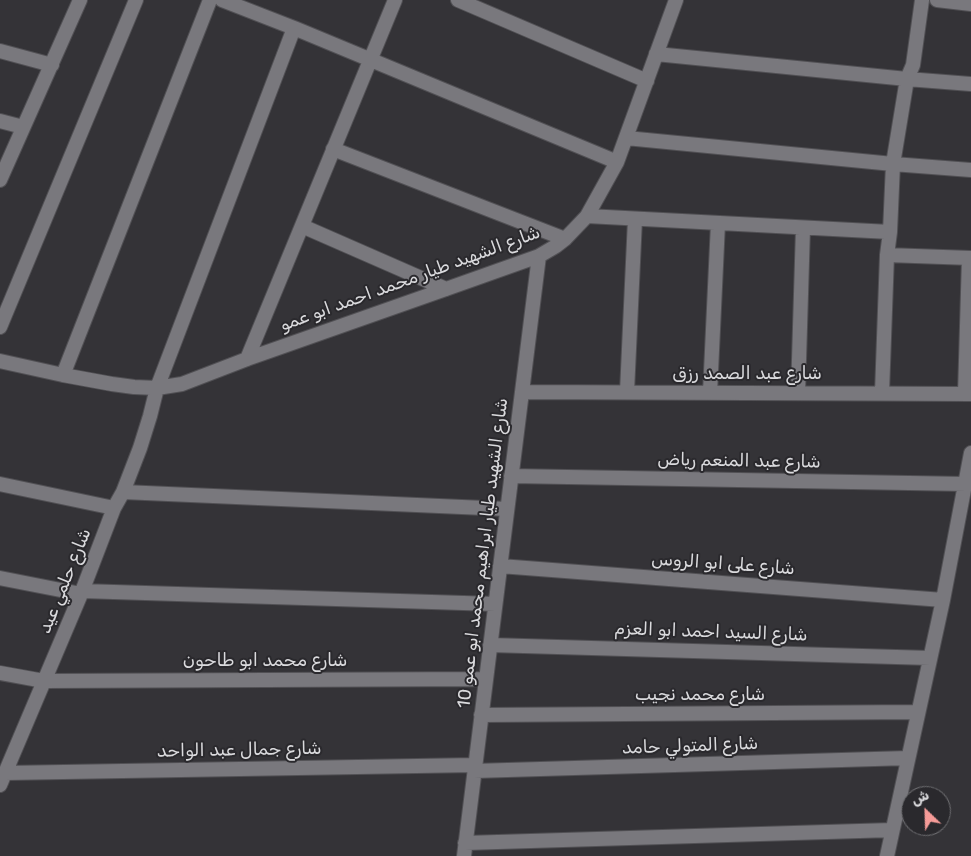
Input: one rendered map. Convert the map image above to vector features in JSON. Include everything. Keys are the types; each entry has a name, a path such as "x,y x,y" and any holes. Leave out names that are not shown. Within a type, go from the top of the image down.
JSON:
{"street":[{"path":"0,326 136,0"},
{"path":"63,375 210,0"},
{"path":"222,0 370,59 617,162"},
{"path":"247,359 395,0"},
{"path":"458,0 647,81"},
{"path":"882,393 887,255 893,164 907,79 913,65 922,0"},
{"path":"937,0 971,4"},
{"path":"0,180 52,65 76,1"},
{"name":"شارع الشهيد طيار محمد احمد ابو عمو","path":"0,361 63,375 134,387 157,388 182,384 247,359 539,256 565,239 587,216 617,162 647,81 671,1"},
{"name":"شارع حلمي عيد","path":"1,781 81,592 114,508 123,492 147,424 157,388 294,28"},
{"path":"0,51 52,65"},
{"path":"656,54 971,84"},
{"path":"0,121 23,127"},
{"path":"626,138 971,170"},
{"path":"333,149 565,239"},
{"path":"587,216 890,232"},
{"path":"626,392 635,219"},
{"path":"710,393 718,223"},
{"path":"302,226 446,289"},
{"path":"798,393 802,228"},
{"path":"887,255 970,258 968,394"},
{"name":"شارع الشهيد طيار ابراهيم محمد ابو عمو 10","path":"464,850 539,256"},
{"name":"شارع عبد الصمد رزق","path":"522,392 968,394"},
{"path":"886,856 943,600 971,453"},
{"name":"شارع عبد المنعم رياض","path":"511,476 966,484"},
{"path":"0,484 114,508"},
{"path":"123,492 507,509"},
{"name":"شارع على ابو الروس","path":"500,566 943,600"},
{"path":"0,578 81,592 495,604"},
{"name":"شارع السيد احمد ابو العزم","path":"490,644 930,658"},
{"name":"شارع محمد ابو طاحون","path":"0,673 44,681 486,679"},
{"name":"شارع محمد نجيب","path":"481,715 918,712"},
{"name":"شارع المتولي حامد","path":"474,768 908,758"},
{"name":"شارع جمال عبد الواحد","path":"1,781 474,768"},
{"path":"464,850 892,830"}]}
